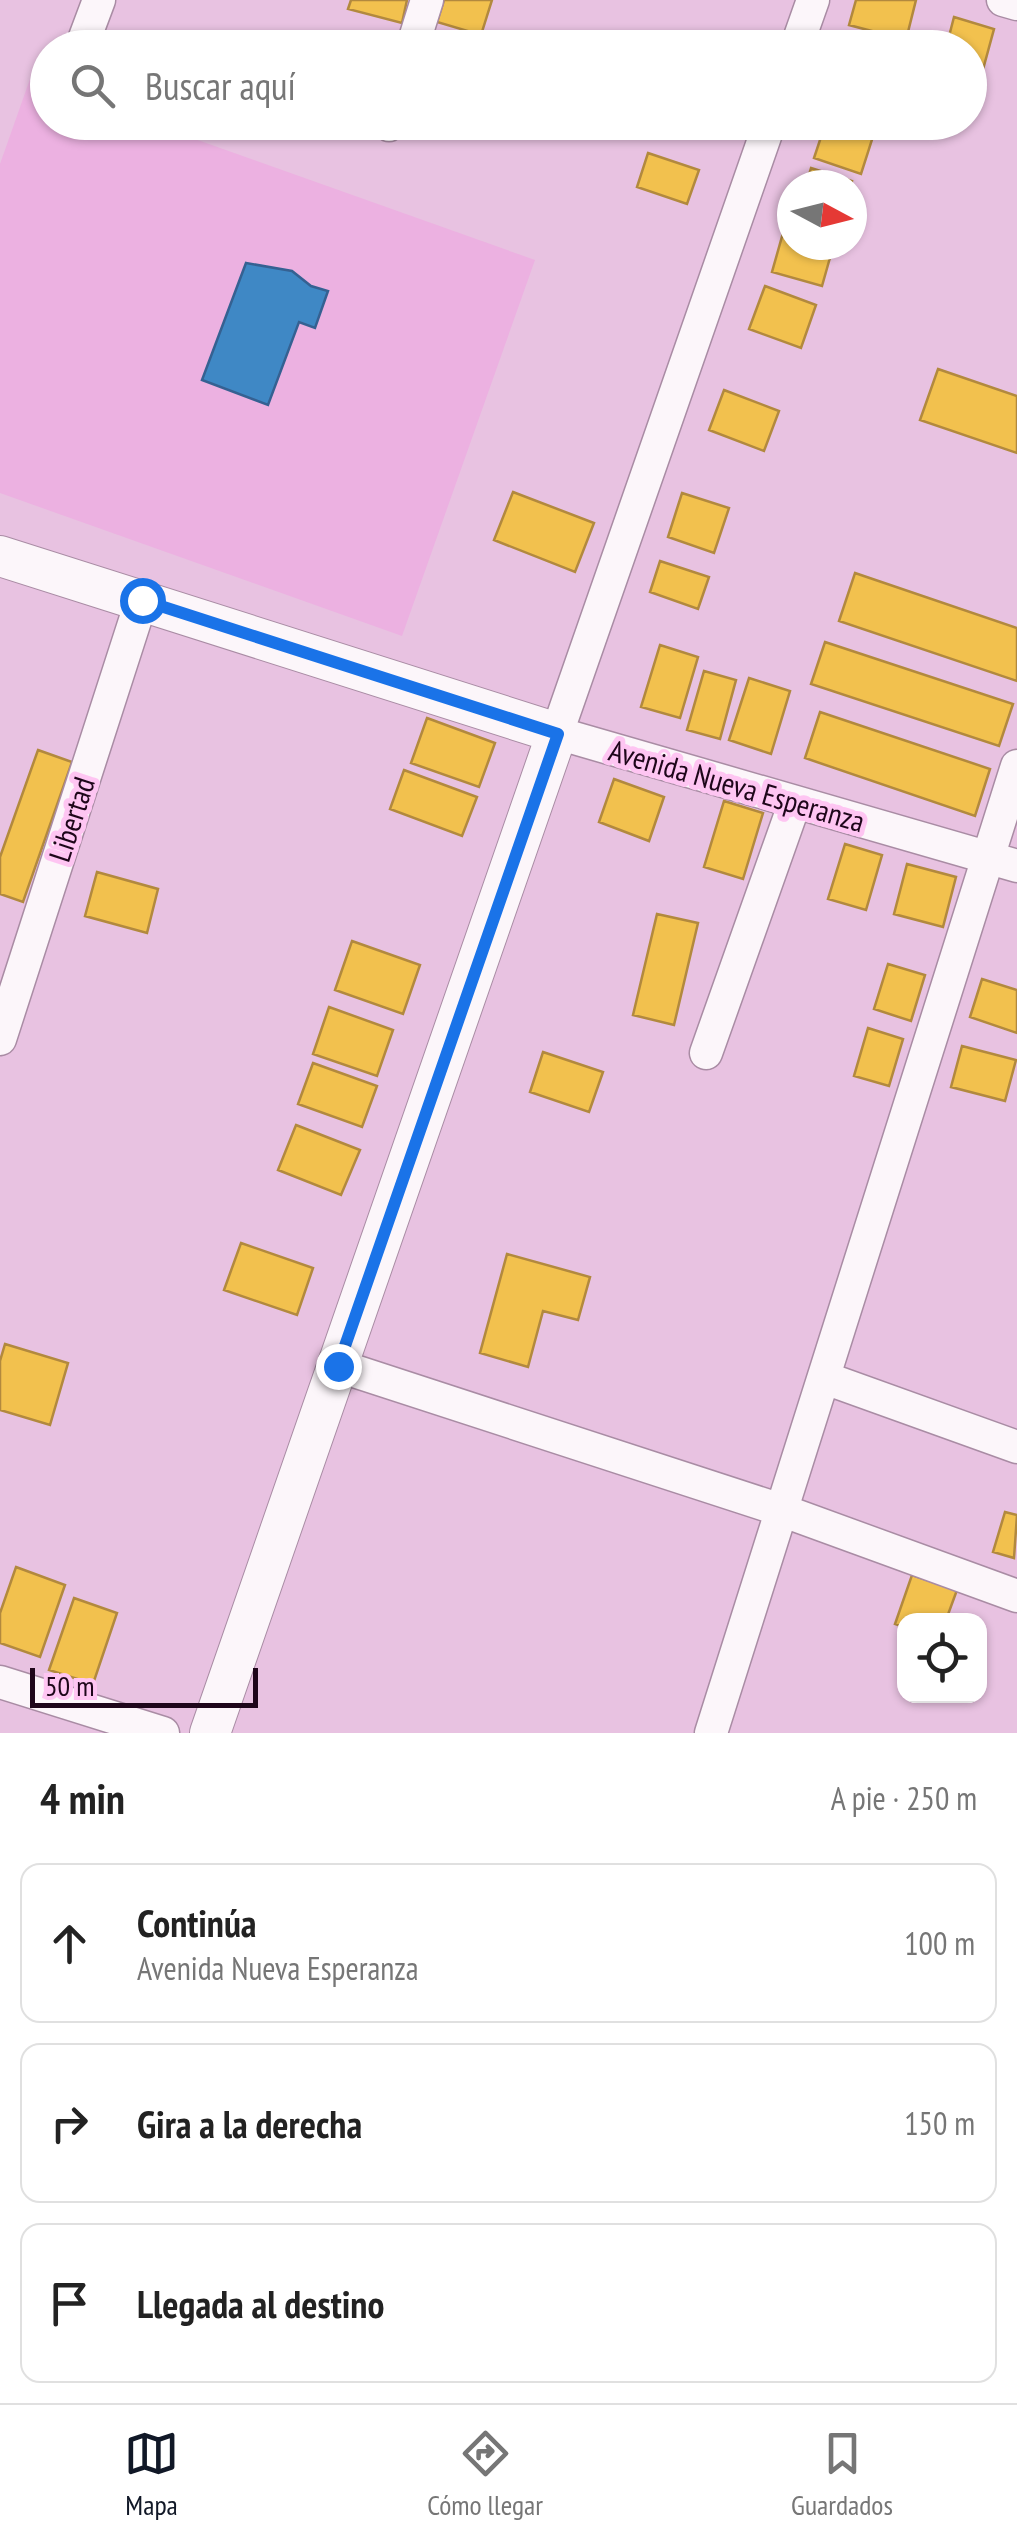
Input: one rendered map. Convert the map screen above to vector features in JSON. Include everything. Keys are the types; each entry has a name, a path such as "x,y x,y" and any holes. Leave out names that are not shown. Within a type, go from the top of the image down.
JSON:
{"street":[{"path":"88,30 99,0"},
{"path":"417,30 426,0"},
{"path":"802,30 812,0"},
{"path":"1002,0 1017,4"},
{"path":"210,1733 764,140"},
{"name":"Avenida Nueva Esperanza","path":"0,556 558,734 1002,862"},
{"name":"Libertad","path":"0,1038 142,600"},
{"path":"711,1733 825,1378 1002,862 1017,766"},
{"path":"706,1053 794,802"},
{"path":"338,1366 781,1510 1017,1596"},
{"path":"825,1378 1017,1447"},
{"path":"0,1682 163,1733"}],"shaded area":[{"path":"30,79 30,140 198,140 535,260 402,636 0,493 0,164"}],"building: Viviendas":[{"path":"351,0 407,0 402,23 348,9"},
{"path":"444,0 492,0 483,30 464,30 437,22"},
{"path":"856,0 916,0 908,30 868,30 849,25"},
{"path":"954,17 994,29 987,55 987,30 951,30"},
{"path":"820,140 872,140 862,170 849,170 814,158"},
{"path":"648,153 699,170 687,204 637,187"},
{"path":"777,254 777,260 829,260 822,286 772,272"},
{"path":"765,286 816,305 801,348 749,329"},
{"path":"938,369 1017,396 1017,453 920,420"},
{"path":"724,390 779,411 764,451 709,430"},
{"path":"513,492 594,523 575,572 494,540"},
{"path":"682,493 729,508 714,553 668,537"},
{"path":"660,561 709,577 698,609 650,592"},
{"path":"855,573 1017,628 1017,681 839,621"},
{"path":"825,642 1013,704 999,746 811,684"},
{"path":"660,645 698,657 680,718 641,707"},
{"path":"704,671 736,680 720,739 687,730"},
{"path":"749,678 790,691 771,754 729,740"},
{"path":"820,712 990,769 975,816 805,758"},
{"path":"427,718 495,743 479,787 411,763"},
{"path":"38,750 72,762 23,902 0,894 0,857"},
{"path":"404,770 477,797 462,836 390,809"},
{"path":"614,779 664,797 649,841 599,822"},
{"path":"724,801 763,813 743,879 704,867"},
{"path":"845,844 882,855 866,910 828,899"},
{"path":"907,864 956,877 943,927 894,914"},
{"path":"97,872 158,889 147,933 85,916"},
{"path":"657,914 698,923 674,1025 633,1015"},
{"path":"352,941 420,965 403,1014 335,990"},
{"path":"888,964 925,975 911,1021 874,1009"},
{"path":"982,979 1017,990 1017,1033 970,1017"},
{"path":"329,1007 393,1030 377,1076 313,1054"},
{"path":"868,1028 903,1039 889,1086 854,1076"},
{"path":"962,1046 1016,1060 1005,1101 951,1087"},
{"path":"543,1052 603,1072 589,1112 530,1092"},
{"path":"313,1063 377,1086 362,1127 298,1104"},
{"path":"296,1125 360,1150 341,1195 278,1170"},
{"path":"241,1243 313,1268 297,1315 224,1290"},
{"path":"507,1254 590,1277 578,1320 543,1311 528,1367 480,1353"},
{"path":"5,1344 68,1363 50,1425 0,1410 0,1361"},
{"path":"1005,1512 1017,1515 1014,1558 993,1552"},
{"path":"16,1567 65,1585 40,1657 0,1643 0,1613"},
{"path":"912,1575 957,1590 949,1613 899,1613"},
{"path":"74,1598 117,1613 93,1684 49,1670"}],"building: Escuelas":[{"path":"246,263 292,271 311,286 328,291 315,328 299,322 268,405 202,380"}],"route":[{"path":"142,600 558,734 338,1366"}]}
